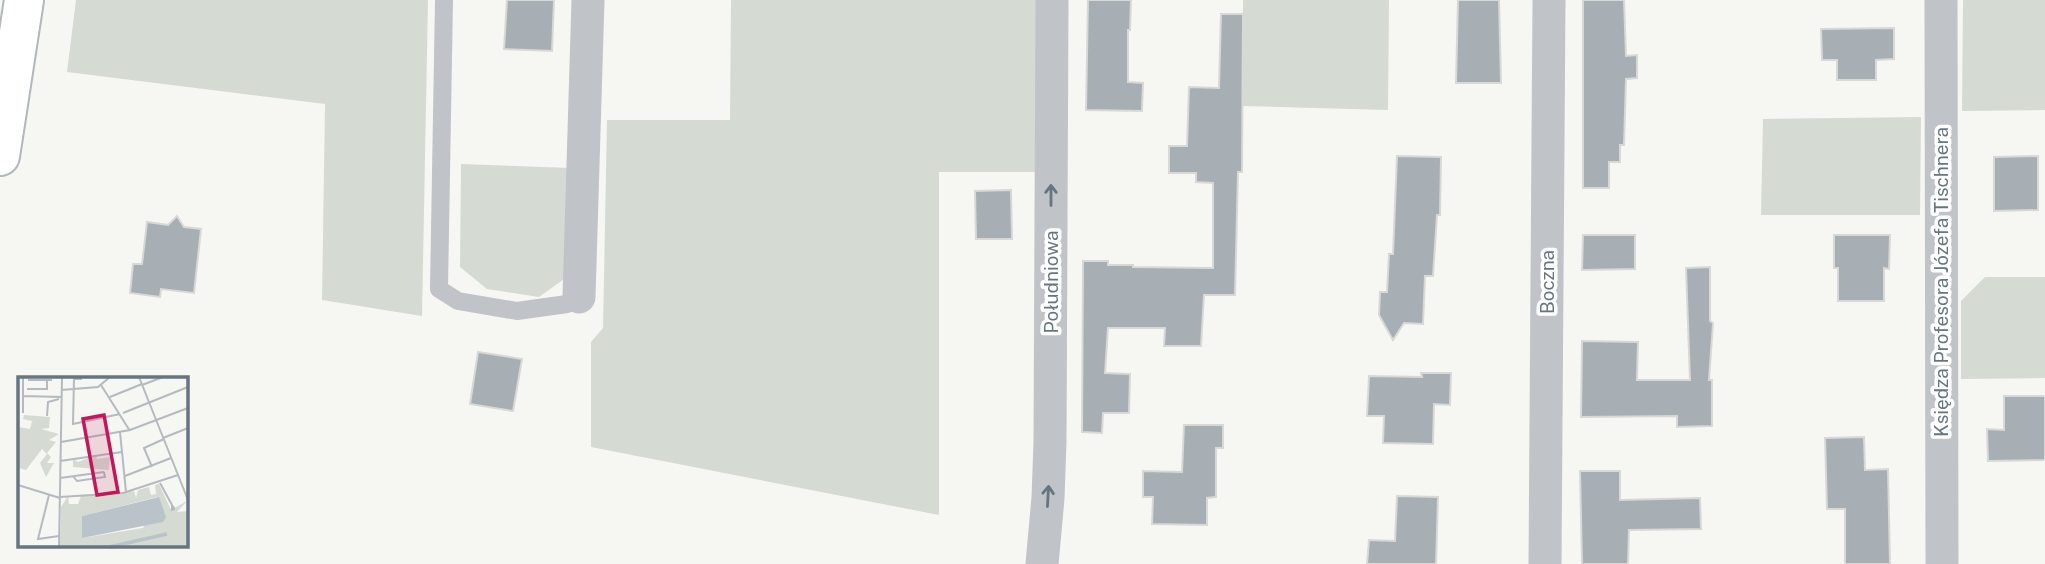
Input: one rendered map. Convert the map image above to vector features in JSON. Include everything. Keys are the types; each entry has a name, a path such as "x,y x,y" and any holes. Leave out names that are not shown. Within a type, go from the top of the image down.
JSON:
{"street":[{"path":"0,156 24,0"},
{"path":"579,297 587,0"},
{"name":"Południowa","path":"1042,564 1050,442 1052,0"},
{"name":"Boczna","path":"1545,564 1549,0"},
{"name":"Księdza Profesora Józefa Tischnera","path":"1941,0 1942,564"}],"lane":[{"path":"444,0 439,289 458,301 517,311 567,304 579,297"}],"shaded area":[{"path":"76,0 428,0 422,316 322,300 325,104 67,72"},
{"path":"731,0 1039,0 1041,172 939,172 939,515 591,447 591,342 603,328 607,120 730,120"},
{"path":"1243,0 1389,0 1388,110 1242,106"},
{"path":"1963,0 2045,0 2045,110 1962,111"},
{"path":"1921,117 1920,215 1761,215 1763,119"},
{"path":"461,164 571,168 567,277 539,297 487,289 460,267"},
{"path":"1985,277 2045,277 2045,378 1961,379 1961,301"}],"building":[{"path":"507,0 554,0 552,51 504,49"},
{"path":"1088,0 1131,0 1128,82 1143,83 1142,111 1086,110"},
{"path":"1458,0 1499,0 1501,83 1456,83"},
{"path":"1583,0 1624,0 1626,56 1637,55 1637,78 1626,79 1624,145 1620,145 1620,162 1609,162 1609,188 1583,188"},
{"path":"1221,14 1243,14 1242,172 1238,172 1235,295 1204,295 1201,346 1164,346 1165,328 1108,328 1105,373 1130,374 1129,413 1103,413 1102,433 1082,432 1083,261 1108,261 1108,265 1133,267 1213,268 1213,183 1196,182 1196,173 1169,173 1169,146 1187,146 1189,87 1219,88"},
{"path":"1894,28 1894,59 1876,60 1876,80 1837,80 1837,60 1822,60 1821,29"},
{"path":"1397,156 1441,157 1440,215 1437,215 1433,276 1425,276 1423,324 1404,323 1393,340 1379,315 1380,292 1387,292 1389,254 1393,254"},
{"path":"2038,156 2038,210 1994,211 1994,157"},
{"path":"1011,190 1012,239 976,239 975,191"},
{"path":"177,216 184,227 201,229 194,293 161,289 160,297 130,293 133,264 142,264 147,222 168,225"},
{"path":"1583,235 1635,235 1635,269 1582,270"},
{"path":"1834,235 1890,235 1889,269 1884,268 1884,301 1838,301"},
{"path":"1710,267 1710,321 1713,323 1709,380 1712,380 1712,426 1677,427 1677,416 1581,417 1582,341 1638,342 1637,380 1690,380 1686,268"},
{"path":"478,352 522,359 513,411 470,404"},
{"path":"1421,373 1451,373 1450,405 1434,404 1433,444 1383,443 1384,416 1367,416 1369,376 1422,377"},
{"path":"2004,396 2045,396 2045,460 1988,461 1987,429 2004,430"},
{"path":"1184,425 1223,425 1223,448 1216,448 1216,497 1207,498 1207,525 1152,524 1153,497 1143,497 1143,471 1182,472"},
{"path":"1864,437 1865,470 1888,469 1890,564 1845,564 1845,509 1827,509 1825,438"},
{"path":"1580,471 1620,471 1620,500 1700,498 1701,529 1629,530 1628,564 1582,564"},
{"path":"1397,496 1438,497 1436,564 1367,564 1369,540 1395,541"}]}
